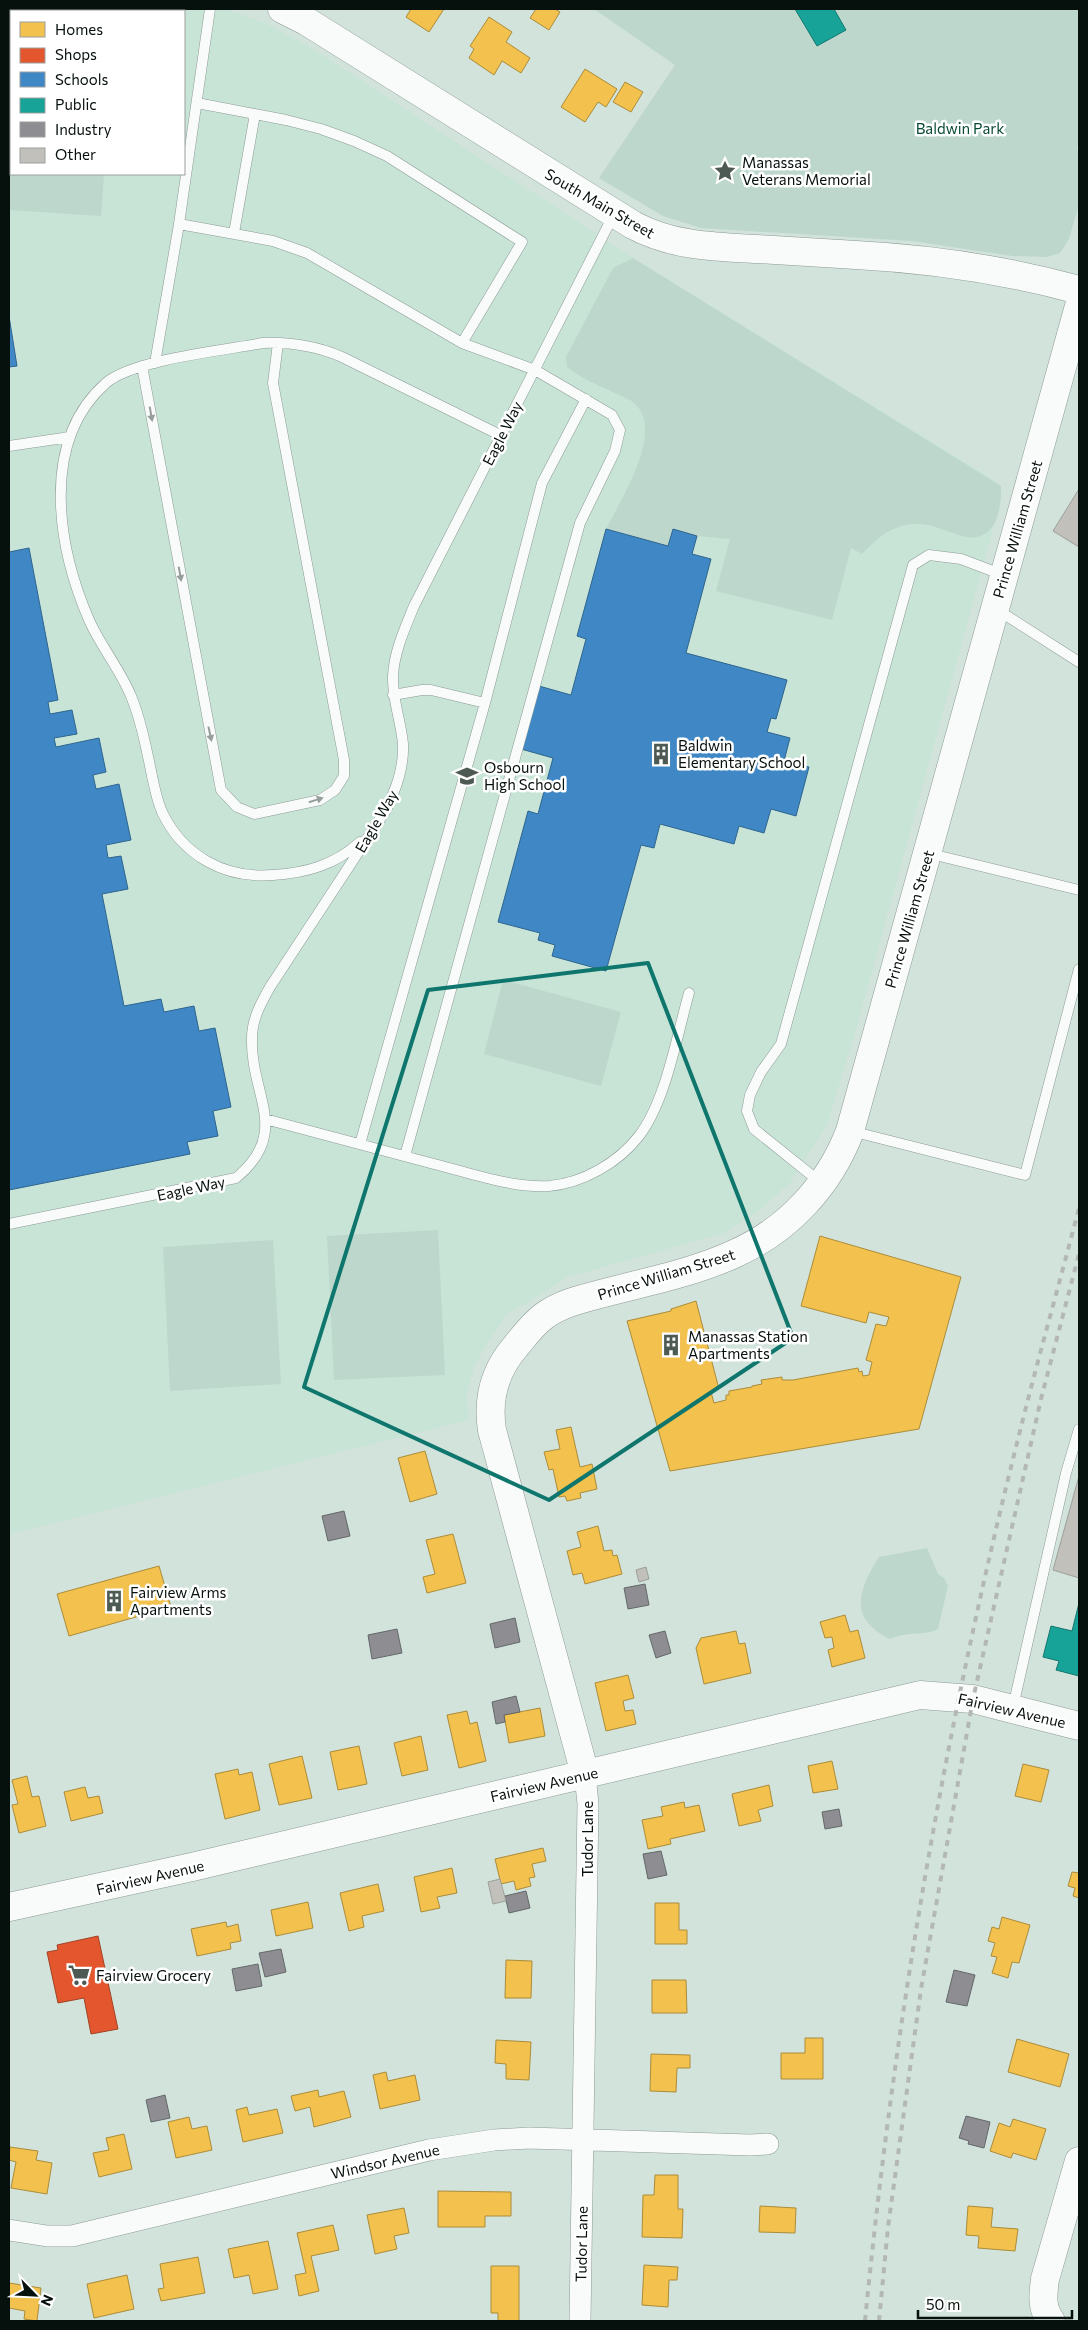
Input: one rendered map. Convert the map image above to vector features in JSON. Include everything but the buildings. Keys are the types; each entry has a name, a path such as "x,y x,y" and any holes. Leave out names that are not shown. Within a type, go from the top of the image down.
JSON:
{"street":[{"name":"South Main Street","path":"282,9 306,21 647,233 682,244 954,263 1079,290"},
{"name":"Prince William Street","path":"516,1346 533,1326 558,1308 573,1301 694,1268 745,1249 775,1231 791,1218 823,1185 841,1156 850,1131 1079,306"},
{"name":"Tudor Lane","path":"516,1346 502,1366 495,1382 491,1398 491,1421 585,1774 588,1804 580,2321"},
{"name":"Fairview Avenue","path":"9,1907 192,1867 920,1695 966,1698 1079,1726"},
{"name":"Windsor Avenue","path":"9,2230 47,2236 72,2236 429,2150 494,2140 768,2144"},
{"path":"1051,2321 1047,2316 1042,2298 1045,2279 1079,2160"}],"lane":[{"path":"155,363 179,224 210,9"},
{"path":"196,103 322,129 387,156 522,242 462,343"},
{"path":"234,233 255,114"},
{"name":"Eagle Way","path":"9,1224 236,1178 251,1166 260,1152 265,1136 265,1119 252,1039 256,1015 270,987 386,810 397,787 403,762 403,743 393,695 393,674 396,658 414,606 614,214"},
{"path":"179,224 274,241 308,253 462,343 534,370 612,414 618,423 619,438 580,523 405,1156"},
{"path":"142,366 221,790 237,808 254,814 320,800 335,790 344,776 344,760 273,383 278,343"},
{"path":"371,832 350,851 331,864 304,871 258,877 232,873 211,865 192,852 175,834 159,804 136,709 124,679 90,623 79,594 65,543 61,505 64,452 90,399 106,383 129,369 263,344 278,343 321,349 434,401 500,436"},
{"path":"360,1144 485,703 542,483 586,399"},
{"path":"9,446 70,437"},
{"path":"823,1185 754,1129 747,1111 750,1095 761,1072 781,1044 913,565 929,555 961,560 1004,575"},
{"path":"995,608 1079,662"},
{"path":"393,695 431,690 485,703"},
{"path":"927,852 1079,890"},
{"path":"850,1131 1025,1175 1079,969"},
{"path":"265,1119 499,1181 549,1186 575,1181 601,1168 623,1153 640,1135 653,1114 689,993"},
{"path":"1013,1709 1066,1473 1079,1429"}],"highlighted area":[{"path":"648,963 793,1338 549,1500 304,1387 428,990"}],"shaded area":[{"name":"Osbourn High School","path":"9,9 226,9 267,24 310,47 633,258 1001,486 1001,500 857,1026 827,1125 790,1183 757,1212 724,1233 568,1277 506,1315 475,1364 466,1395 469,1420 9,1534"}],"green space":[{"name":"Baldwin Park","path":"594,9 1079,9 1079,133 1077,149 1079,152 1079,204 1069,239 1060,253 1047,257 1012,256 912,241 701,228 663,216 599,178 675,65"},
{"path":"10,49 10,175 104,175 101,216 9,210"},
{"path":"633,258 1001,486 998,515 989,530 982,535 973,537 962,536 927,525 913,524 887,532 862,554 851,548 832,620 716,591 730,539 697,536 673,529 668,546 606,529 637,466 643,447 645,430 643,415 630,400 585,379 567,367 566,357 613,268"},
{"path":"503,980 621,1012 601,1086 484,1054"},
{"path":"438,1230 445,1375 334,1380 327,1236"},
{"path":"273,1240 281,1384 170,1391 163,1247"},
{"path":"927,1548 938,1574 944,1578 948,1586 938,1629 890,1639 877,1631 868,1622 863,1613 861,1603 862,1592 866,1581 879,1557"}],"railway":[{"path":"865,2321 877,2210 907,1988 945,1767 967,1657 1025,1410 1079,1208"},
{"path":"879,2321 888,2227 921,1989 973,1699 1041,1399 1079,1254"}],"place":[{"name":"Manassas Veterans Memorial","path":"725,171"},
{"name":"Baldwin Elementary School","path":"661,754"},
{"name":"Osbourn High School","path":"467,776"},
{"name":"Manassas Station Apartments","path":"671,1345"},
{"name":"Fairview Arms Apartments","path":"114,1601"},
{"name":"Fairview Grocery","path":"79,1975"}]}
